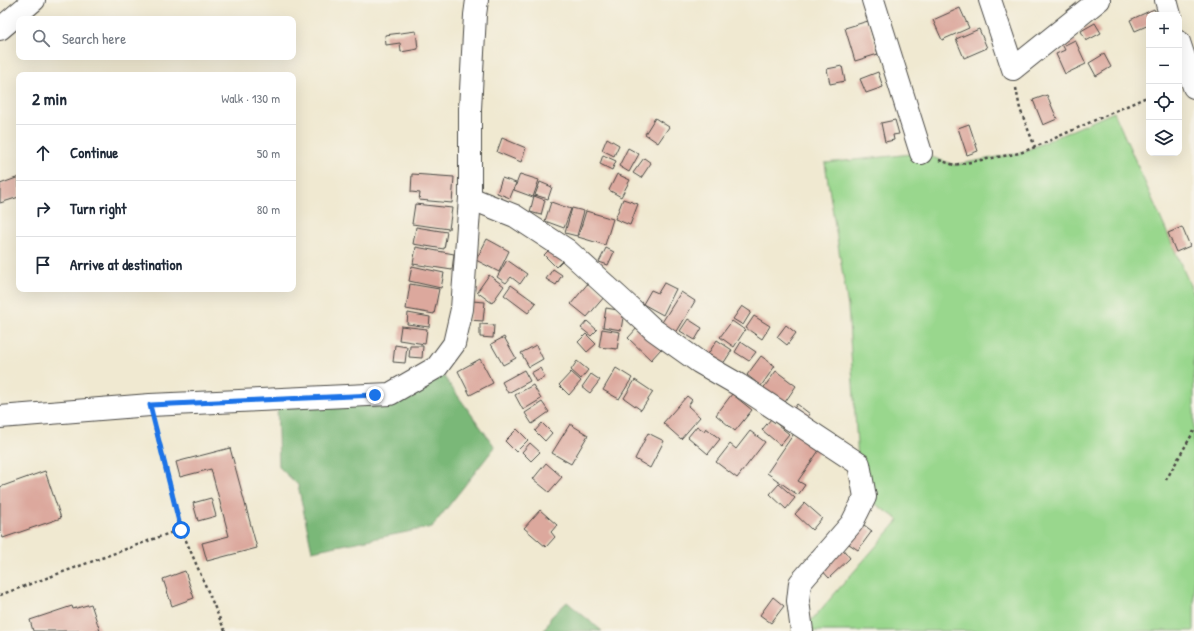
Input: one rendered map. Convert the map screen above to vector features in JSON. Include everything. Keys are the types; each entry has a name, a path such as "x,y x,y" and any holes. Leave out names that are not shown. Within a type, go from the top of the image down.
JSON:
{"street":[{"path":"0,29 34,0"},
{"path":"0,416 150,405 277,401 390,394 437,368 454,344 462,309 470,198 470,110 477,0"},
{"path":"873,0 921,152"},
{"path":"990,0 1014,69 1099,0"},
{"path":"1166,0 1169,12"},
{"path":"1181,48 1194,87"},
{"path":"470,198 515,216 567,250 654,330 699,362 739,385 859,464 866,497 852,523 800,583 798,601 802,631"}],"path":[{"path":"1014,69 1020,109 1035,147"},
{"path":"921,152 954,165 1020,153 1146,97"},
{"path":"150,405 181,530 225,631"},
{"path":"1166,480 1194,431"},
{"path":"0,595 181,530"}],"green space":[{"path":"1114,112 1194,294 1194,631 802,631 899,520 865,497 858,460 848,307 825,163 921,153 954,165 1020,153"},
{"path":"437,367 495,447 432,527 312,551 298,485 279,467 277,401 390,394"},
{"path":"567,602 602,631 544,631 551,617"}],"building":[{"path":"960,8 969,28 942,40 933,20"},
{"path":"1154,9 1156,12 1147,12"},
{"path":"1146,13 1146,26 1135,31 1130,20"},
{"path":"868,21 878,54 855,61 845,28"},
{"path":"1095,23 1101,33 1086,41 1081,31"},
{"path":"979,29 987,48 964,58 956,39"},
{"path":"416,31 418,49 401,52 400,43 386,45 385,35"},
{"path":"1075,40 1086,64 1065,74 1056,54 1065,50 1063,46"},
{"path":"1104,54 1111,67 1096,76 1089,63"},
{"path":"842,66 845,81 830,84 827,69"},
{"path":"878,72 883,87 866,93 860,79"},
{"path":"1047,95 1057,119 1043,125 1033,100"},
{"path":"655,118 669,127 658,143 645,134"},
{"path":"895,120 899,134 893,135 894,140 885,142 881,123"},
{"path":"969,124 978,151 967,155 958,128"},
{"path":"502,138 526,148 521,162 497,152"},
{"path":"607,138 619,145 614,156 602,150"},
{"path":"628,148 639,154 629,172 619,166"},
{"path":"603,155 616,161 612,170 600,164"},
{"path":"644,158 651,163 641,178 633,173"},
{"path":"412,174 454,177 452,203 419,200 420,193 411,192"},
{"path":"520,174 539,180 533,197 514,190"},
{"path":"617,174 630,180 621,197 609,190"},
{"path":"16,178 16,198 0,203 0,184"},
{"path":"502,178 516,183 510,198 497,193"},
{"path":"540,182 552,187 548,199 535,195"},
{"path":"534,196 545,200 541,215 530,212"},
{"path":"623,199 638,204 630,225 615,219"},
{"path":"551,202 571,209 564,228 545,221"},
{"path":"415,204 452,208 449,229 412,224"},
{"path":"572,208 584,211 577,236 565,233"},
{"path":"586,211 613,219 605,245 578,237"},
{"path":"416,227 447,232 444,249 413,244"},
{"path":"1182,227 1190,246 1176,252 1168,233"},
{"path":"487,239 509,251 499,272 476,260"},
{"path":"416,247 454,254 452,270 413,264"},
{"path":"606,248 614,252 608,265 599,262"},
{"path":"550,249 562,261 556,267 544,255"},
{"path":"507,260 527,274 520,284 511,277 506,283 497,277"},
{"path":"412,266 444,273 441,288 409,281"},
{"path":"553,269 562,275 556,285 546,279"},
{"path":"489,275 504,286 492,303 477,292"},
{"path":"589,282 605,296 587,317 571,304"},
{"path":"664,283 676,289 663,315 643,304 651,290 658,293"},
{"path":"410,284 439,289 434,314 406,309"},
{"path":"511,285 536,303 528,313 504,295"},
{"path":"681,292 695,301 676,333 661,324"},
{"path":"472,301 485,302 483,321 469,320"},
{"path":"742,306 751,312 743,325 733,319"},
{"path":"606,308 624,311 621,330 603,327"},
{"path":"408,313 430,317 429,327 407,324"},
{"path":"754,316 770,326 762,339 746,328"},
{"path":"688,319 702,328 695,340 680,331"},
{"path":"587,321 597,330 591,336 581,328"},
{"path":"732,321 745,330 734,347 720,337"},
{"path":"480,324 494,325 493,338 480,337"},
{"path":"786,325 796,333 787,345 777,337"},
{"path":"401,326 427,329 425,344 399,340"},
{"path":"638,327 661,349 651,360 628,338"},
{"path":"602,329 620,332 617,349 599,347"},
{"path":"586,334 596,344 587,352 578,342"},
{"path":"504,337 516,358 503,365 491,344"},
{"path":"717,340 732,350 723,364 708,354"},
{"path":"741,342 756,352 749,361 735,352"},
{"path":"395,345 407,347 405,363 393,362"},
{"path":"536,345 543,359 529,367 521,353"},
{"path":"410,346 423,346 422,358 409,357"},
{"path":"761,356 775,366 761,386 747,375"},
{"path":"480,359 493,383 470,395 458,371"},
{"path":"577,361 588,370 581,379 571,370"},
{"path":"540,368 545,377 536,382 531,373"},
{"path":"616,368 632,378 619,399 603,390"},
{"path":"524,370 530,381 508,393 502,382"},
{"path":"776,371 796,386 783,405 762,390"},
{"path":"571,372 581,381 569,395 559,385"},
{"path":"591,374 600,380 590,393 582,387"},
{"path":"635,380 653,392 641,410 624,398"},
{"path":"533,385 541,399 523,410 515,395"},
{"path":"732,394 752,410 735,431 716,415"},
{"path":"687,396 692,400 688,406 700,417 681,439 663,423"},
{"path":"542,402 549,412 532,424 525,413"},
{"path":"797,404 810,414 801,426 789,416"},
{"path":"771,419 789,434 780,445 762,430"},
{"path":"542,423 552,433 545,441 535,431"},
{"path":"570,424 588,435 571,464 552,453"},
{"path":"697,426 704,431 706,428 720,439 708,454 688,437"},
{"path":"517,429 528,440 516,452 505,441"},
{"path":"750,431 765,442 737,478 716,462 730,444 736,449"},
{"path":"795,432 820,449 798,481 805,485 798,495 767,473"},
{"path":"648,433 664,441 650,468 635,459"},
{"path":"530,443 540,452 531,461 522,452"},
{"path":"230,448 257,548 207,561 202,543 229,536 211,469 180,477 176,462"},
{"path":"546,463 562,477 549,492 533,479"},
{"path":"45,471 61,518 3,538 0,531 0,487"},
{"path":"779,484 795,498 786,509 770,494"},
{"path":"211,498 216,516 198,521 193,503"},
{"path":"805,503 822,518 812,530 795,514"},
{"path":"540,510 557,525 551,532 555,537 546,547 524,528"},
{"path":"860,522 872,531 858,550 846,542"},
{"path":"841,547 850,558 829,578 819,567"},
{"path":"185,571 194,598 172,606 163,579"},
{"path":"773,597 784,606 771,623 760,615"},
{"path":"91,604 100,631 33,631 30,620 72,606 73,609"}],"route":[{"path":"181,530 150,405 277,401 375,395"}]}
